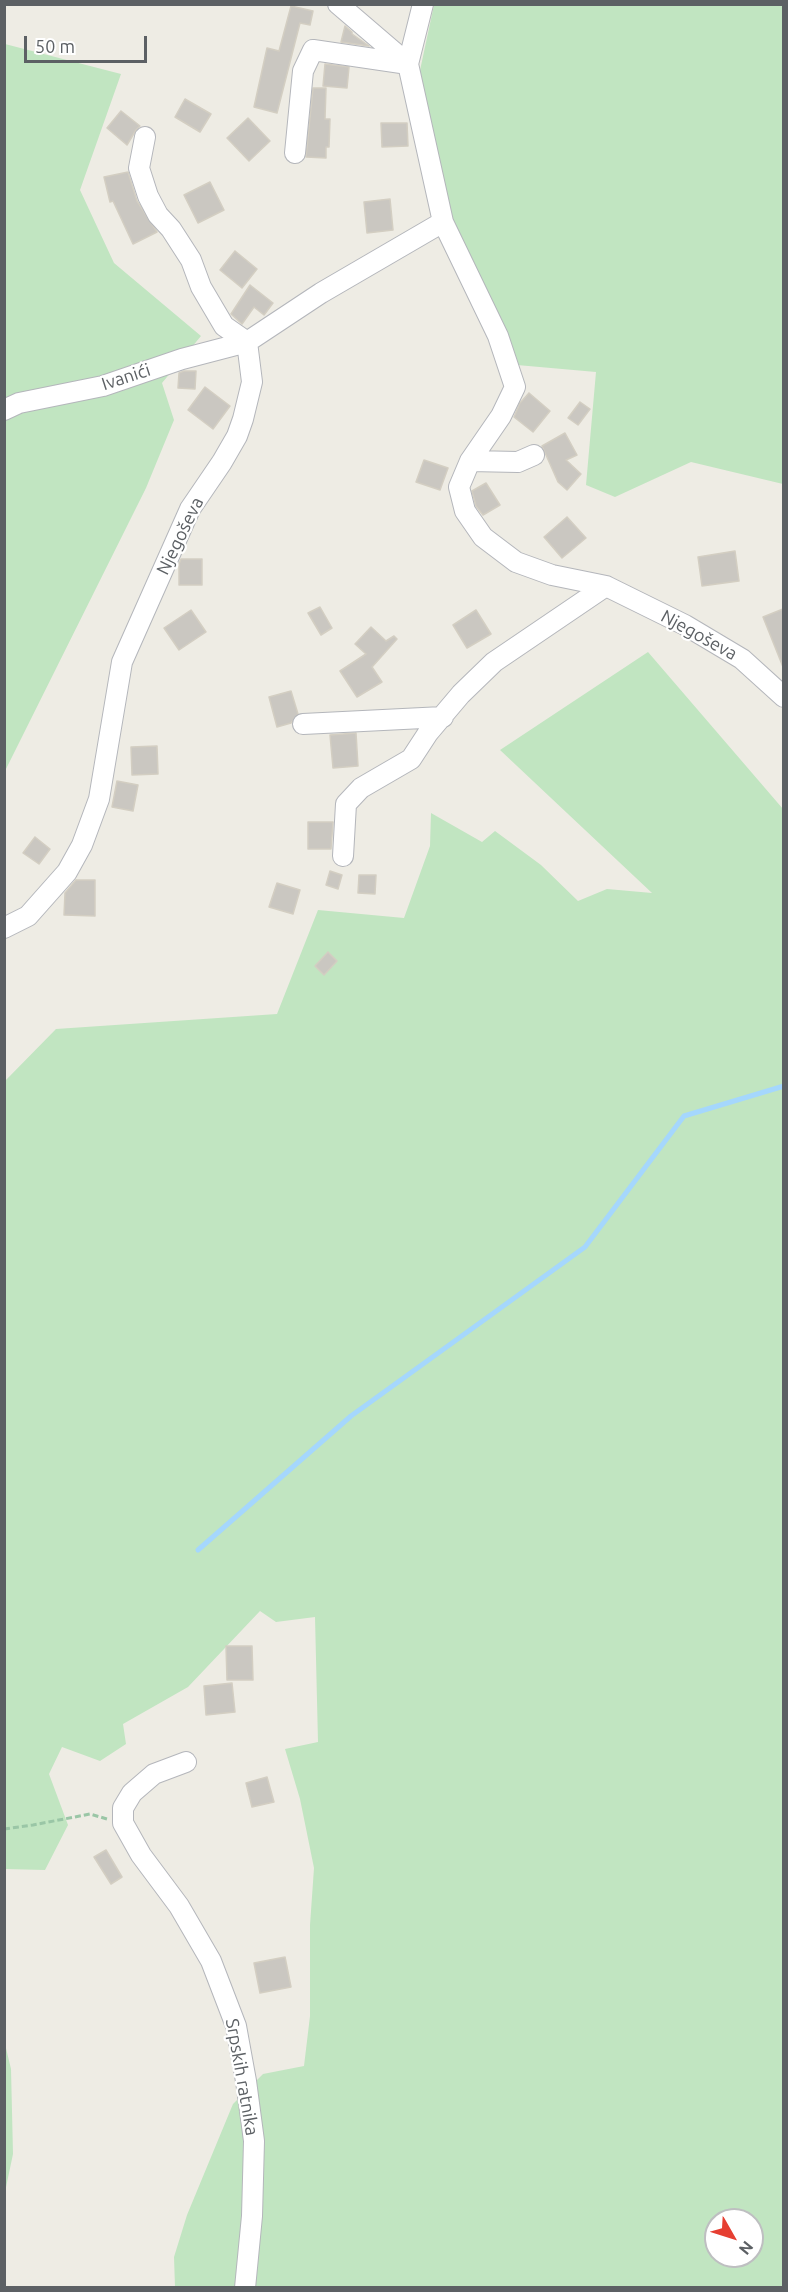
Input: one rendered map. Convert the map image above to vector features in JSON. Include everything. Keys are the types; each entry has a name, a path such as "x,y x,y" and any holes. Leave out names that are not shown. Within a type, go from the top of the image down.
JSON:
{"street":[{"name":"Njegoševa","path":"423,4 408,64 443,222 498,336 515,387 501,416 470,461 459,487 465,511 483,537 502,553 552,575 606,586 685,625 742,659 783,697"},
{"path":"341,6 408,64"},
{"path":"295,153 303,71 313,50 408,64"},
{"path":"145,137 139,168 148,196 158,214 192,260 201,287 224,326 248,342 321,293 443,222"},
{"name":"Njegoševa","path":"4,928 28,916 68,872 82,846 99,800 122,662 190,509 232,445 243,418 252,382 248,342"},
{"name":"Ivanići","path":"4,410 19,403 103,386 182,359 248,342"},
{"path":"470,461 518,462 534,455"},
{"path":"343,856 346,804 361,788 411,759 442,717 494,662 606,586"},
{"path":"303,724 442,717"},
{"path":"123,1823 123,1808 132,1793 154,1774 186,1762"},
{"name":"Srpskih ratnika","path":"123,1823 141,1855 179,1906 212,1961 236,2026 254,2141 252,2216 245,2288"}],"path":[{"path":"4,1828 33,1826 90,1814 123,1823"}],"green space":[{"path":"434,5 783,5 783,484 691,462 615,497 586,485 596,372 517,365 450,221 419,75"},
{"path":"5,44 121,74 80,190 114,263 201,336 162,383 174,420 146,488 5,771"},
{"path":"648,652 783,809 783,2287 175,2287 174,2257 187,2215 233,2104 263,2074 304,2066 310,2016 310,1925 314,1868 300,1799 285,1749 318,1742 315,1617 276,1622 260,1611 188,1687 123,1724 126,1744 100,1761 62,1747 49,1774 68,1825 45,1870 5,1869 5,1081 56,1029 277,1014 318,910 404,918 430,846 431,813 482,842 495,831 541,865 578,901 607,889 652,893 500,750"},
{"path":"5,2044 11,2069 13,2154 5,2192"}],"building":[{"path":"291,6 313,11 310,25 300,23 277,113 254,107 267,48 279,51"},
{"path":"345,26 352,34 369,46 341,42"},
{"path":"325,64 349,67 347,88 323,86"},
{"path":"313,88 326,88 325,119 330,119 329,147 326,147 326,158 306,157"},
{"path":"185,99 211,114 200,132 175,117"},
{"path":"121,111 140,126 127,145 107,128"},
{"path":"248,118 270,141 249,161 227,138"},
{"path":"381,123 407,123 408,146 382,147"},
{"path":"128,172 137,201 157,232 133,244 113,201 110,202 104,177"},
{"path":"210,182 224,210 198,223 184,195"},
{"path":"390,199 393,230 367,233 364,202"},
{"path":"235,251 257,269 242,288 220,270"},
{"path":"250,285 273,303 264,315 254,307 242,324 231,314"},
{"path":"196,371 195,389 178,388 179,373"},
{"path":"205,387 230,406 213,429 188,410"},
{"path":"529,393 550,411 533,432 514,417 520,403"},
{"path":"580,402 590,409 578,425 568,418"},
{"path":"565,433 577,455 566,460 581,474 567,490 558,482 542,446"},
{"path":"424,460 448,468 440,490 416,482"},
{"path":"486,483 500,505 483,515 476,506 472,491"},
{"path":"567,517 586,538 562,558 544,537"},
{"path":"735,551 739,581 702,586 698,557"},
{"path":"181,559 202,559 202,585 179,585"},
{"path":"320,607 332,628 321,635 308,613"},
{"path":"783,609 783,667 763,617"},
{"path":"191,610 206,632 179,650 164,628"},
{"path":"476,610 491,634 467,648 453,625"},
{"path":"371,627 386,641 394,636 397,639 372,667 382,682 357,697 340,671 366,654 355,644"},
{"path":"291,691 298,714 291,723 277,727 269,697"},
{"path":"356,733 358,766 333,768 330,735"},
{"path":"157,746 158,774 132,775 131,747"},
{"path":"117,781 138,785 133,811 112,807"},
{"path":"308,822 333,822 331,849 308,849"},
{"path":"35,837 50,849 39,864 23,853"},
{"path":"330,871 342,875 338,889 326,885"},
{"path":"359,875 376,875 375,894 358,893"},
{"path":"76,880 95,880 95,916 64,915 65,893"},
{"path":"277,883 300,890 293,914 269,907"},
{"path":"328,952 337,961 324,975 315,966"},
{"path":"226,1646 252,1646 253,1680 227,1680"},
{"path":"232,1683 235,1712 206,1715 204,1686"},
{"path":"267,1777 274,1802 252,1807 246,1783"},
{"path":"106,1850 122,1877 111,1884 94,1857"},
{"path":"285,1957 291,1987 260,1993 254,1963"}],"waterway":[{"path":"198,1550 351,1416 585,1247 684,1116 784,1086"}]}
